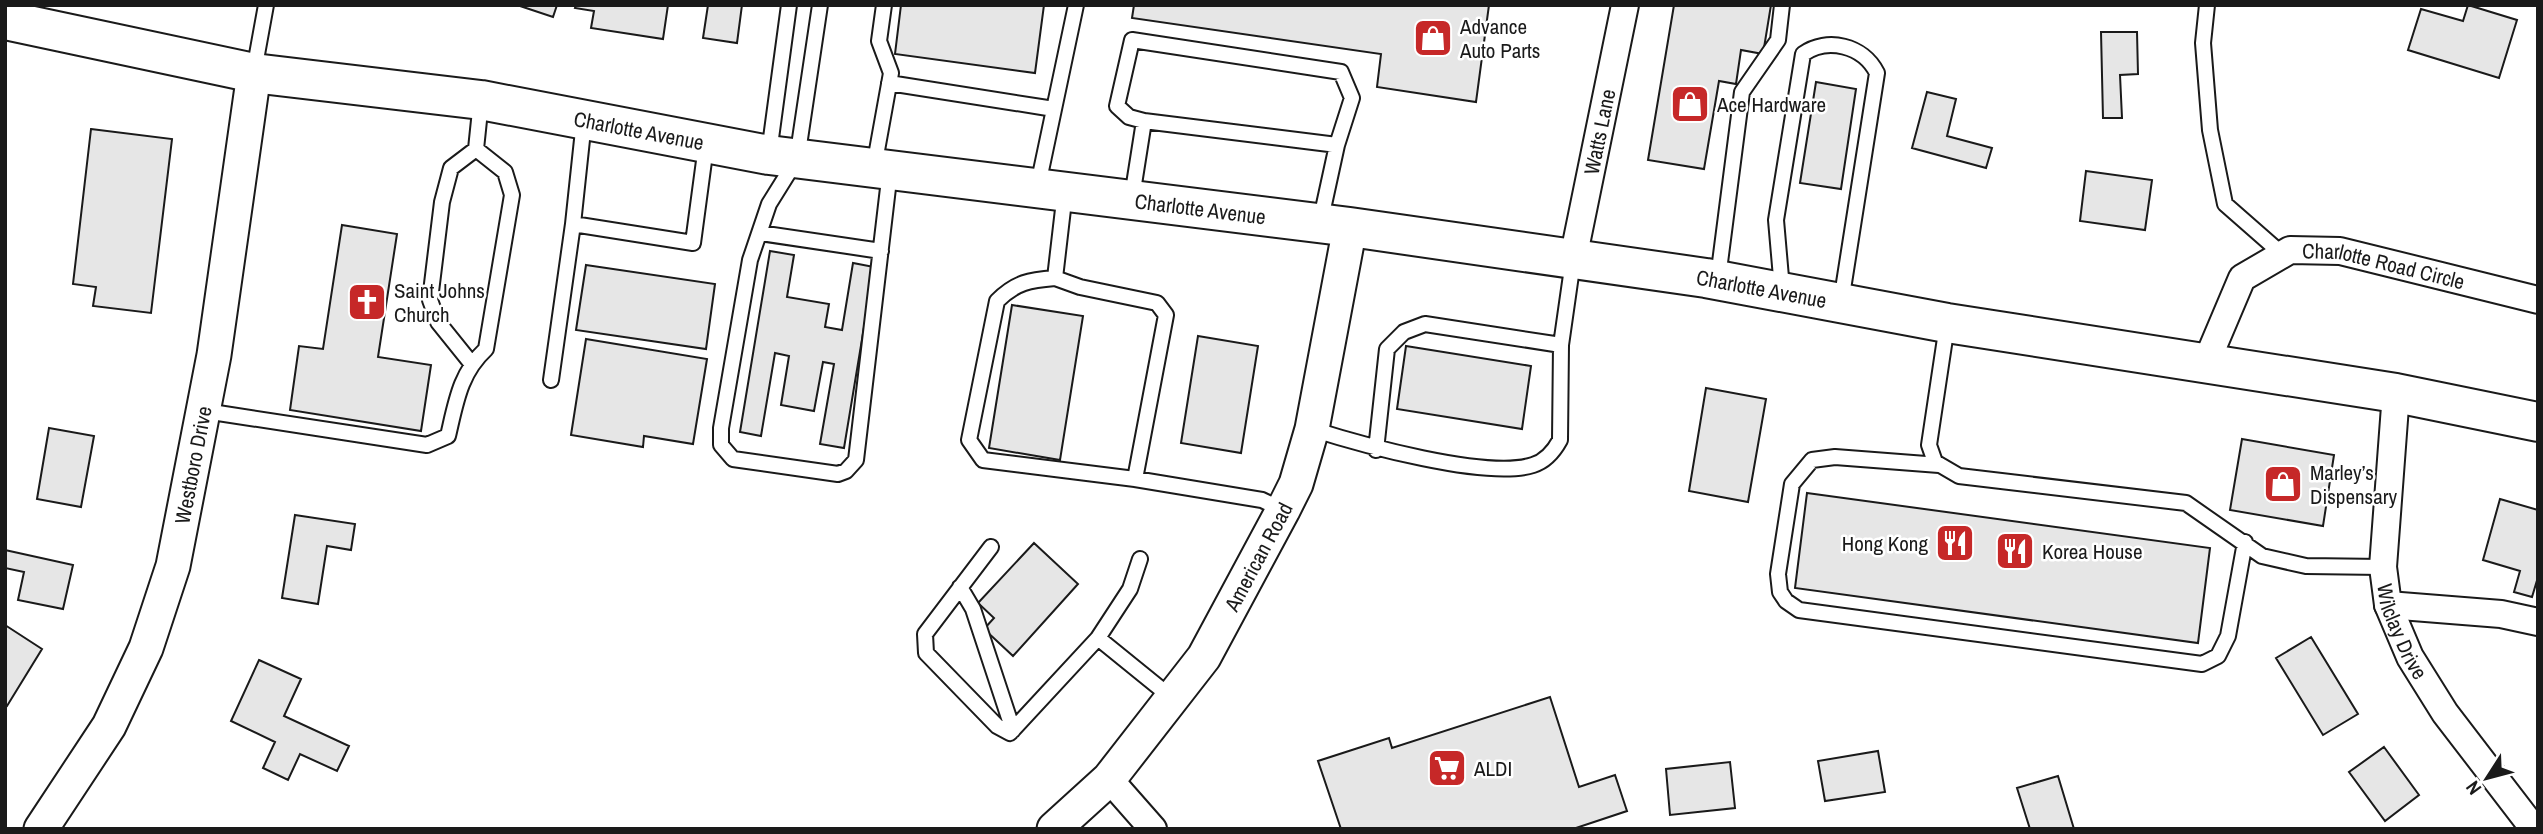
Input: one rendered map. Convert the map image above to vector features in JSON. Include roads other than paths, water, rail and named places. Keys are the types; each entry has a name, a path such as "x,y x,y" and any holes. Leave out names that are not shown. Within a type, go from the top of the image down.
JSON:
{"main road":[{"name":"Charlotte Avenue","path":"5,20 254,73 481,100 783,157 1335,225 1717,280 1947,323 2396,393 2538,422"}],"street":[{"name":"Watts Lane","path":"1573,260 1625,5"},
{"name":"Westboro Drive","path":"41,829 109,726 146,648 173,566 205,411 254,73"},
{"name":"American Road","path":"1054,829 1109,779 1204,657 1296,484 1312,429 1335,225"},
{"name":"Charlotte Road Circle","path":"2206,363 2242,278 2290,250 2340,251 2538,300"},
{"name":"Wilclay Drive","path":"2396,393 2383,567 2388,605 2410,657 2445,713 2534,829"},
{"path":"2388,605 2501,614 2538,622"},
{"path":"1109,779 1153,829"}],"lane":[{"path":"254,73 266,5"},
{"path":"783,157 789,5"},
{"path":"820,5 783,157 761,233 750,260 721,428 721,445 733,458 838,474 846,471 856,460 881,251 882,169 891,74 879,41 884,5"},
{"path":"1055,278 1051,189 1054,109 1076,5"},
{"path":"1717,280 1742,92 1778,40 1782,5"},
{"path":"2207,5 2203,43 2210,130 2225,204 2282,254"},
{"path":"1335,225 1337,145 1352,98 1341,72 1132,40 1117,106 1129,117 1337,145"},
{"path":"1782,292 1776,220 1802,54 1814,47 1828,44 1857,50 1872,62 1877,73 1841,303"},
{"path":"889,83 1054,109"},
{"path":"471,363 438,322 430,300 442,202 451,168 476,149 481,100"},
{"path":"551,380 584,120"},
{"path":"1132,199 1144,121"},
{"path":"573,223 693,243 706,143"},
{"path":"205,411 427,445 448,436 460,386 471,363 486,349 512,195 505,172 476,149"},
{"path":"761,233 881,251"},
{"path":"1312,429 1376,450 1502,469 1534,465 1553,453 1560,440 1561,345 1573,260"},
{"path":"1135,479 1166,315 1157,303 1080,287 1055,278 1019,283 997,301 969,440 984,460 1135,479 1262,500 1283,510"},
{"path":"1939,465 1928,445 1947,323"},
{"path":"1376,450 1387,349 1404,332 1425,324 1561,345"},
{"path":"2245,542 2228,636 2218,656 2202,664 1800,610 1786,601 1780,592 1778,574 1793,484 1812,460 1835,457 1939,465 1959,476 2186,503 2245,542 2262,556 2306,566 2383,567"},
{"path":"990,547 925,634 926,653 997,726 1010,733 1098,638 1130,589 1140,559"},
{"path":"960,587 972,609 1013,730"},
{"path":"1098,638 1172,698"}],"place":[{"name":"Advance Auto Parts","path":"1433,38"},
{"name":"Ace Hardware","path":"1690,104"},
{"name":"Saint Johns Church","path":"367,302"},
{"name":"Marley’s Dispensary","path":"2283,484"},
{"name":"Hong Kong","path":"1955,543"},
{"name":"Korea House","path":"2015,551"},
{"name":"ALDI","path":"1447,768"}]}
